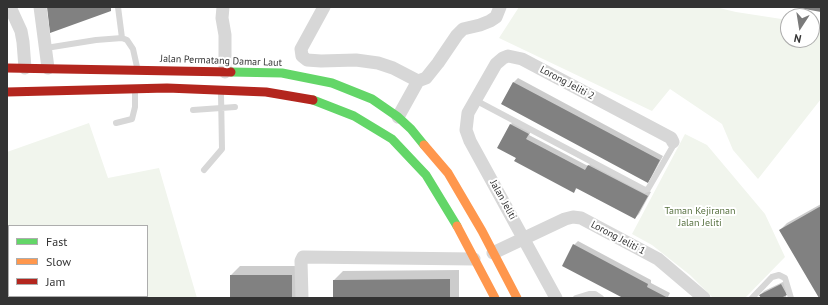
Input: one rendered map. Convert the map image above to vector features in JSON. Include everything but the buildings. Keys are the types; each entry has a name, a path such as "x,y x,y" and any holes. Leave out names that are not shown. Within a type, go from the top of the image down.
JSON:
{"highway":[{"name":"Jalan Permatang Damar Laut","path":"7,68 282,73 332,83 372,99 398,117 419,137 448,173 517,298"},
{"path":"7,92 167,88 266,92 312,99 354,116 392,139 426,175 495,298"}],"street":[{"path":"10,7 21,31 26,68"},
{"path":"40,7 48,68"},
{"path":"223,7 222,18 225,35 225,72"},
{"path":"324,7 301,49 302,56 307,60 356,60 378,63 393,68 418,81"},
{"path":"398,117 418,81 426,78 457,35 463,29 490,21 496,17 500,7"},
{"name":"Lorong Jeliti 2","path":"475,100 496,64 508,56 522,58 671,138 674,142"},
{"name":"Jalan Jeliti","path":"475,100 468,113 466,121 466,130 468,135 556,298"},
{"name":"Lorong Jeliti 1","path":"493,253 565,219 573,217 581,218 658,259 704,298"},
{"path":"302,298 301,261 303,257 474,259"}],"lane":[{"path":"118,7 122,38"},
{"path":"46,48 96,40 122,38 127,40 133,49 138,70"},
{"path":"116,123 132,119 135,108 135,89"},
{"path":"204,170 222,149 222,108 220,90"},
{"path":"475,100 645,190 648,189 674,142"},
{"path":"193,110 235,107"},
{"path":"752,298 772,277 779,275 785,278 791,298"},
{"path":"576,298 590,294 595,294 602,298"}],"green space":[{"path":"519,7 715,7 780,19 780,48 820,48 821,25 821,99 758,179 733,150 722,124 670,89 652,111 499,38"},
{"path":"89,123 108,178 159,168 197,298 7,298 7,152"},
{"name":"Taman Kejiranan Jalan Jeliti","path":"685,134 707,145 765,214 785,257 745,298 713,298 690,275 652,245 632,234"}],"traffic: fast":[{"path":"231,72 282,73 332,83 372,99 398,117 411,129 424,145"},
{"path":"313,100 354,116 392,139 426,175 457,226"}],"traffic: slow":[{"path":"424,145 448,173 482,231 517,298"},
{"path":"457,226 495,298"}],"traffic: jam":[{"path":"7,68 231,72"},
{"path":"7,92 167,88 266,92 313,100"}]}
